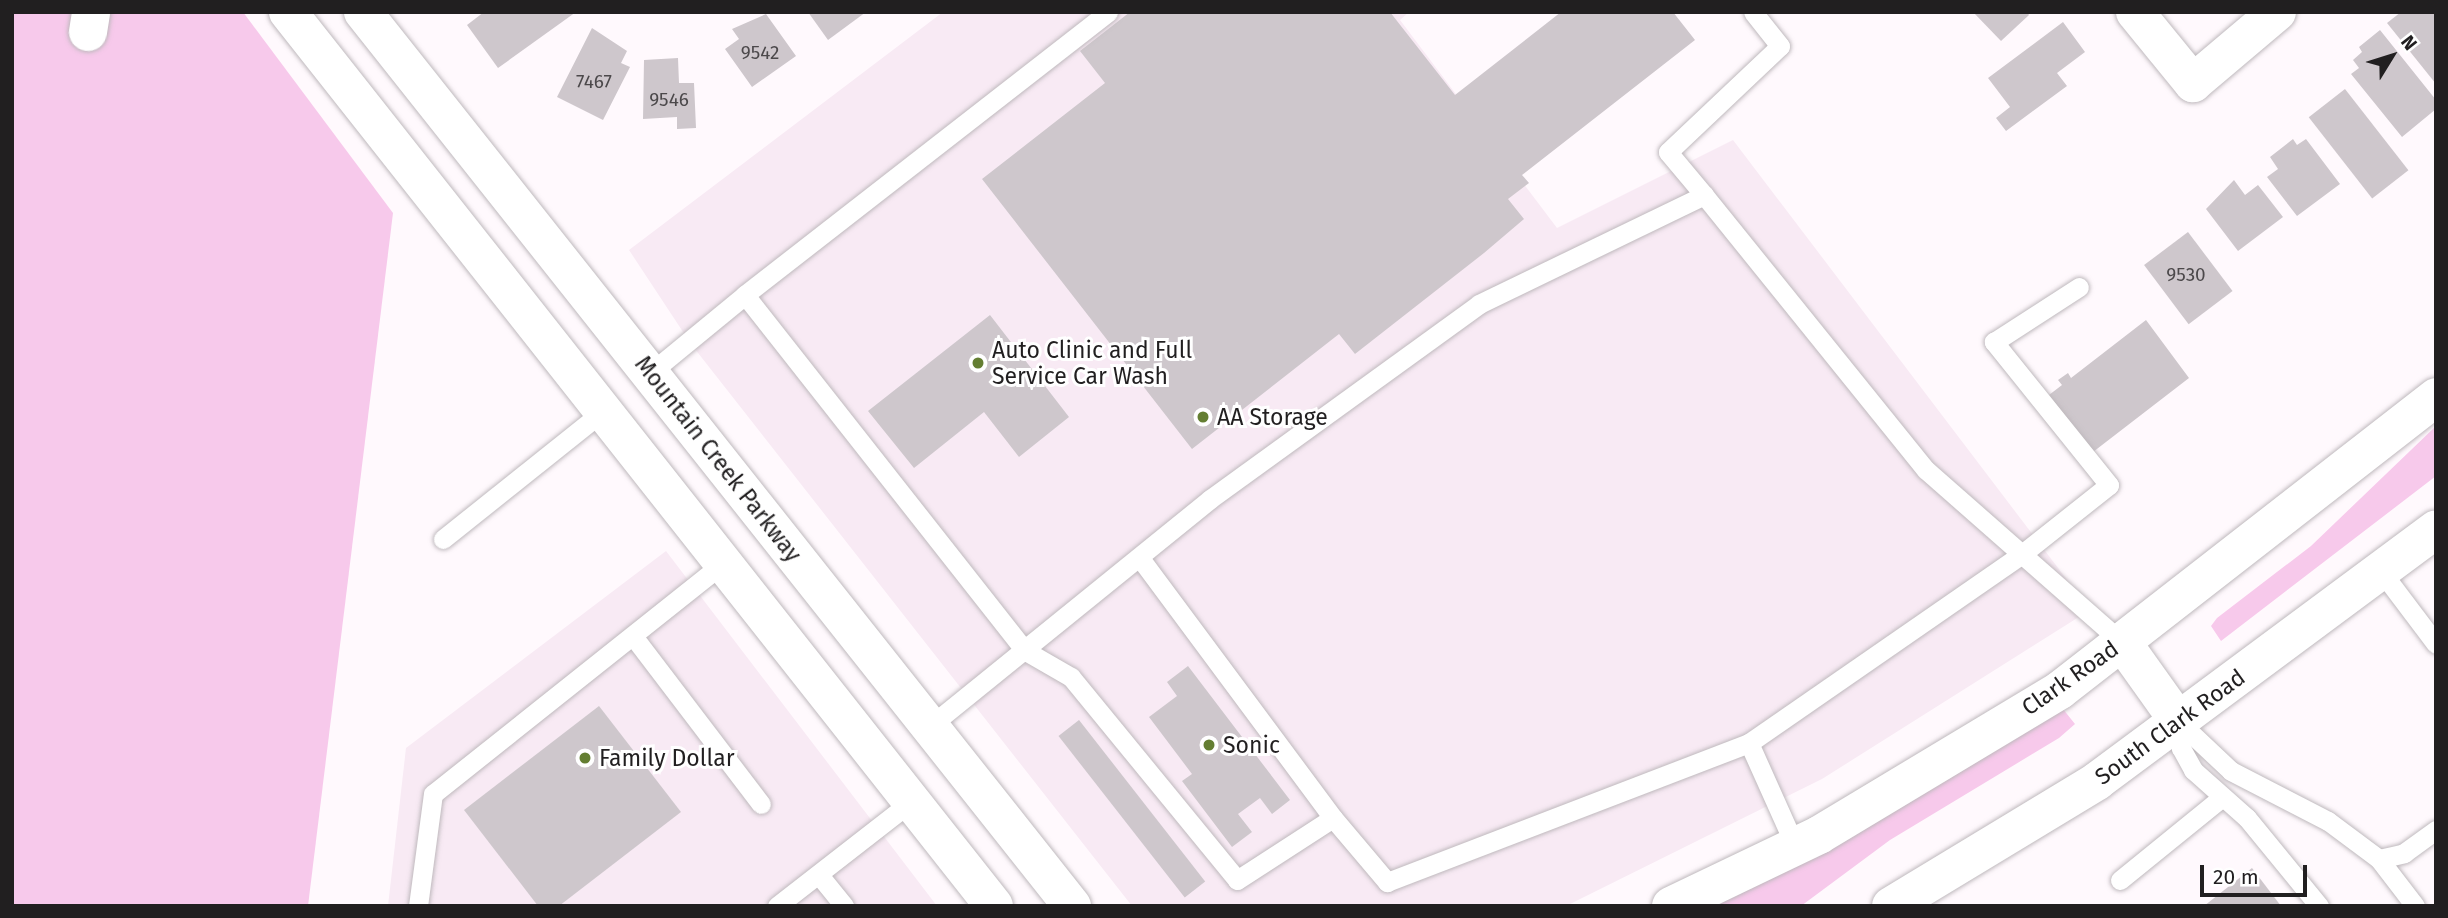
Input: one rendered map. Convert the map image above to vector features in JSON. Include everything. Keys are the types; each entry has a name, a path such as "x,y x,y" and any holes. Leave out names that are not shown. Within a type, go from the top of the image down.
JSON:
{"main road":[{"path":"288,12 995,906"},
{"name":"Mountain Creek Parkway","path":"363,12 1072,906"},
{"path":"2134,12 2193,83 2277,12"},
{"path":"602,412 650,373"},
{"name":"Clark Road","path":"1671,906 1795,846 2060,690 2436,397"},
{"name":"South Clark Road","path":"1891,906 2097,781 2436,529"},
{"path":"2122,642 2179,722"}],"lane":[{"path":"650,373 745,295 1108,12"},
{"path":"1753,12 1780,46 1668,152 1926,470 2122,642"},
{"path":"930,726 1140,558 1479,304 1704,195"},
{"path":"1140,558 1333,818 1387,882 1749,743 2022,554 2109,485 1994,342 2079,287"},
{"path":"745,295 1024,650 1071,677 1237,880 1333,818"},
{"path":"443,539 602,412"},
{"path":"418,906 433,794 723,563"},
{"path":"2381,571 2436,643"},
{"path":"633,636 761,804"},
{"path":"2179,722 2181,748 2193,770 2271,843 2319,906"},
{"path":"2179,722 2231,771 2328,821 2379,859 2415,906"},
{"path":"1749,743 1795,846"},
{"path":"2120,880 2221,798"},
{"path":"777,906 912,801"},
{"path":"2379,859 2404,853 2436,830"},
{"path":"819,875 844,906"}],"shaded area":[{"path":"12,12 243,12 393,213 308,906 12,906"},
{"path":"943,12 1409,12 1400,20 1557,228 1733,140 2090,610 1822,779 1566,906 1132,906 691,344 629,250"},
{"path":"2436,426 2436,476 2221,641 2211,626 2217,618 2311,546"},
{"path":"666,551 937,906 388,906 406,748"},
{"path":"2063,709 2075,724 2059,738 1890,840 1801,906 1716,906 1835,845"}],"building":[{"path":"484,12 576,12 498,68 467,25"},
{"path":"808,12 866,12 828,40"},
{"path":"1130,12 1390,12 1455,95 1561,12 1673,12 1695,40 1522,175 1529,183 1508,199 1524,219 1484,253 1355,354 1339,334 1192,449 982,179 1105,83 1080,51"},
{"path":"1973,12 2027,12 2029,15 2001,41"},
{"path":"2401,12 2436,12 2436,84 2387,23"},
{"path":"766,14 796,56 752,87 725,49 739,39 732,29"},
{"path":"2063,22 2085,52 2057,73 2067,86 2006,131 1996,118 2010,107 1988,78"},
{"path":"592,28 627,51 621,63 630,67 603,120 557,97"},
{"path":"2380,30 2436,100 2436,109 2402,137 2351,74 2359,68 2353,60 2362,52 2359,47"},
{"path":"678,58 679,83 694,83 696,128 677,129 677,117 643,119 644,60"},
{"path":"2345,89 2408,170 2372,198 2309,117"},
{"path":"2293,139 2297,145 2306,139 2340,184 2297,216 2267,177 2278,169 2270,157"},
{"path":"2234,180 2245,195 2258,185 2283,217 2238,251 2206,209"},
{"path":"2188,232 2233,291 2189,324 2144,265"},
{"name":"Auto Clinic and Full Service Car Wash","path":"990,315 1069,417 1019,457 984,412 914,468 868,411"},
{"path":"2146,320 2189,378 2093,452 2049,395 2062,385 2058,380 2068,373 2071,378"},
{"name":"Sonic","path":"1188,666 1290,800 1272,814 1260,798 1238,814 1252,832 1232,847 1182,781 1192,774 1149,717 1177,696 1167,682"},
{"name":"Family Dollar","path":"599,706 681,812 559,906 538,906 464,810"},
{"path":"1079,720 1205,882 1185,898 1059,736"},
{"path":"2252,868 2281,906 2204,906"}],"place":[{"name":"Auto Clinic and Full Service Car Wash","path":"978,363"},
{"name":"AA Storage","path":"1203,417"},
{"name":"Sonic","path":"1209,745"},
{"name":"Family Dollar","path":"585,758"}]}
